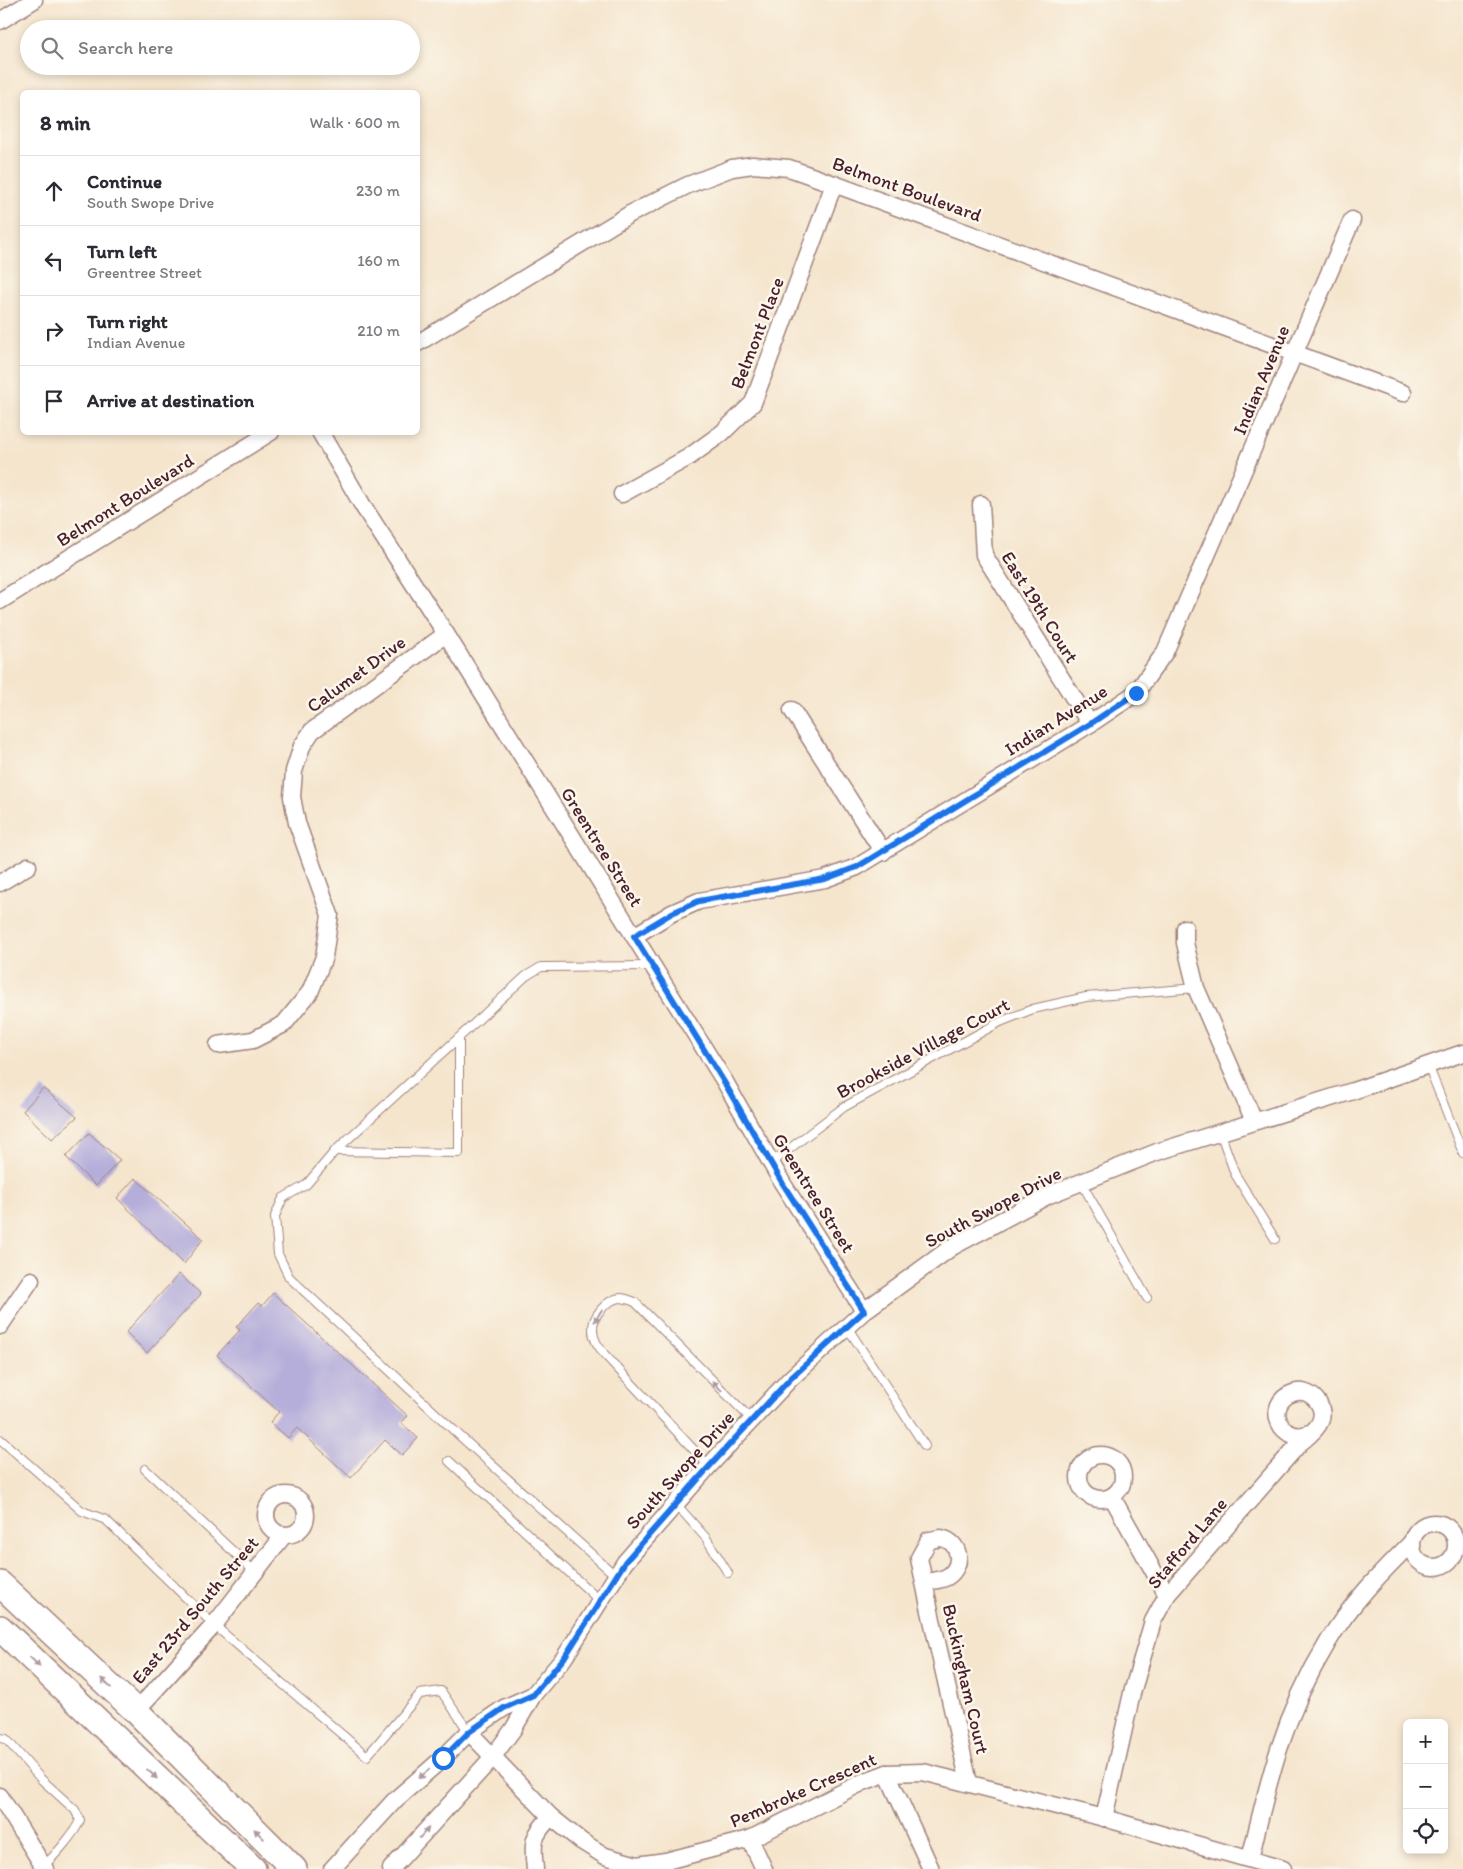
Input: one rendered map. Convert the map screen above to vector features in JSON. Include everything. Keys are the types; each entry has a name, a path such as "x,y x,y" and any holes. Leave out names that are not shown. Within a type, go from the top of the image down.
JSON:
{"main road":[{"path":"0,1584 136,1710 294,1869"},
{"path":"0,1628 253,1869"}],"street":[{"path":"0,21 34,0"},
{"name":"Belmont Boulevard","path":"420,342 630,214 688,185 732,168 753,165 789,168 1403,393"},
{"name":"Belmont Place","path":"622,494 689,457 722,433 753,403 834,184"},
{"name":"Indian Avenue","path":"634,936 672,913 699,901 825,879 857,867 1090,724 1136,693 1165,652 1352,220"},
{"name":"Belmont Boulevard","path":"0,601 267,435"},
{"name":"Greentree Street","path":"322,435 363,506 446,634 634,936 724,1082 771,1163 864,1311"},
{"name":"East 19th Court","path":"981,504 984,555 1090,724"},
{"name":"Calumet Drive","path":"218,1045 253,1040 284,1024 310,992 324,957 330,915 297,822 292,797 294,771 302,746 312,731 446,634"},
{"path":"792,710 883,852"},
{"path":"0,883 28,866"},
{"path":"1185,928 1185,943 1196,988 1254,1121"},
{"name":"South Swope Drive","path":"391,1869 492,1758 514,1728 533,1695 564,1658 625,1562 709,1466 790,1379 864,1311 952,1247 1049,1195 1157,1152 1463,1053"},
{"path":"0,1326 31,1280"},
{"name":"Stafford Lane","path":"1104,1818 1137,1675 1152,1621 1167,1595 1299,1444 1312,1432"},
{"path":"1112,1497 1167,1595"},
{"name":"East 23rd South Street","path":"136,1710 214,1625 284,1535"},
{"path":"1250,1859 1279,1748 1301,1693 1328,1640 1354,1604 1411,1543"},
{"name":"Buckingham Court","path":"924,1583 969,1783"},
{"name":"South Swope Drive","path":"332,1869 394,1800 443,1758 469,1732 504,1708 533,1695"},
{"name":"Pembroke Crescent","path":"469,1732 551,1817 605,1856 637,1864 666,1861 750,1839 864,1782 887,1773 923,1772 1104,1818 1283,1869"},
{"path":"887,1773 931,1869"},
{"path":"0,1796 44,1868"},
{"path":"535,1869 532,1848 540,1828 551,1817"},
{"path":"750,1839 764,1869"}],"lane":[{"path":"616,1576 419,1398 289,1277 278,1254 275,1216 283,1198 306,1185 335,1151 526,976 541,967 652,966"},
{"name":"Brookside Village Court","path":"771,1163 844,1107 1008,1019 1033,1009 1086,998 1196,988"},
{"path":"335,1151 459,1153 458,1038"},
{"path":"1428,1065 1463,1153"},
{"path":"1220,1132 1235,1174 1276,1239"},
{"path":"1081,1182 1148,1298"},
{"path":"709,1466 604,1355 596,1344 593,1324 597,1315 604,1307 619,1298 626,1298 635,1302 752,1420"},
{"path":"846,1327 925,1446"},
{"path":"0,1439 82,1511 106,1520 214,1625 367,1756 420,1694 441,1691 469,1732"},
{"path":"449,1461 600,1601"},
{"path":"145,1469 255,1572"},
{"path":"676,1504 706,1538 728,1573"},
{"path":"0,1738 6,1739 41,1779 75,1810 80,1820 78,1827 44,1868"}],"building":[{"path":"43,1088 77,1117 52,1139 23,1111"},
{"path":"89,1133 120,1160 96,1186 66,1157"},
{"path":"135,1178 203,1239 184,1264 117,1198"},
{"path":"179,1274 201,1294 147,1353 126,1332"},
{"path":"273,1293 408,1416 401,1423 418,1438 402,1455 385,1440 351,1478 297,1428 288,1438 270,1422 279,1412 217,1355 240,1330 236,1327 258,1303 262,1306"}],"route":[{"path":"443,1758 469,1732 504,1708 533,1695 564,1658 625,1562 790,1379 864,1311 783,1184 724,1082 634,936 672,913 699,901 825,879 857,867 1090,724 1136,693"}]}
